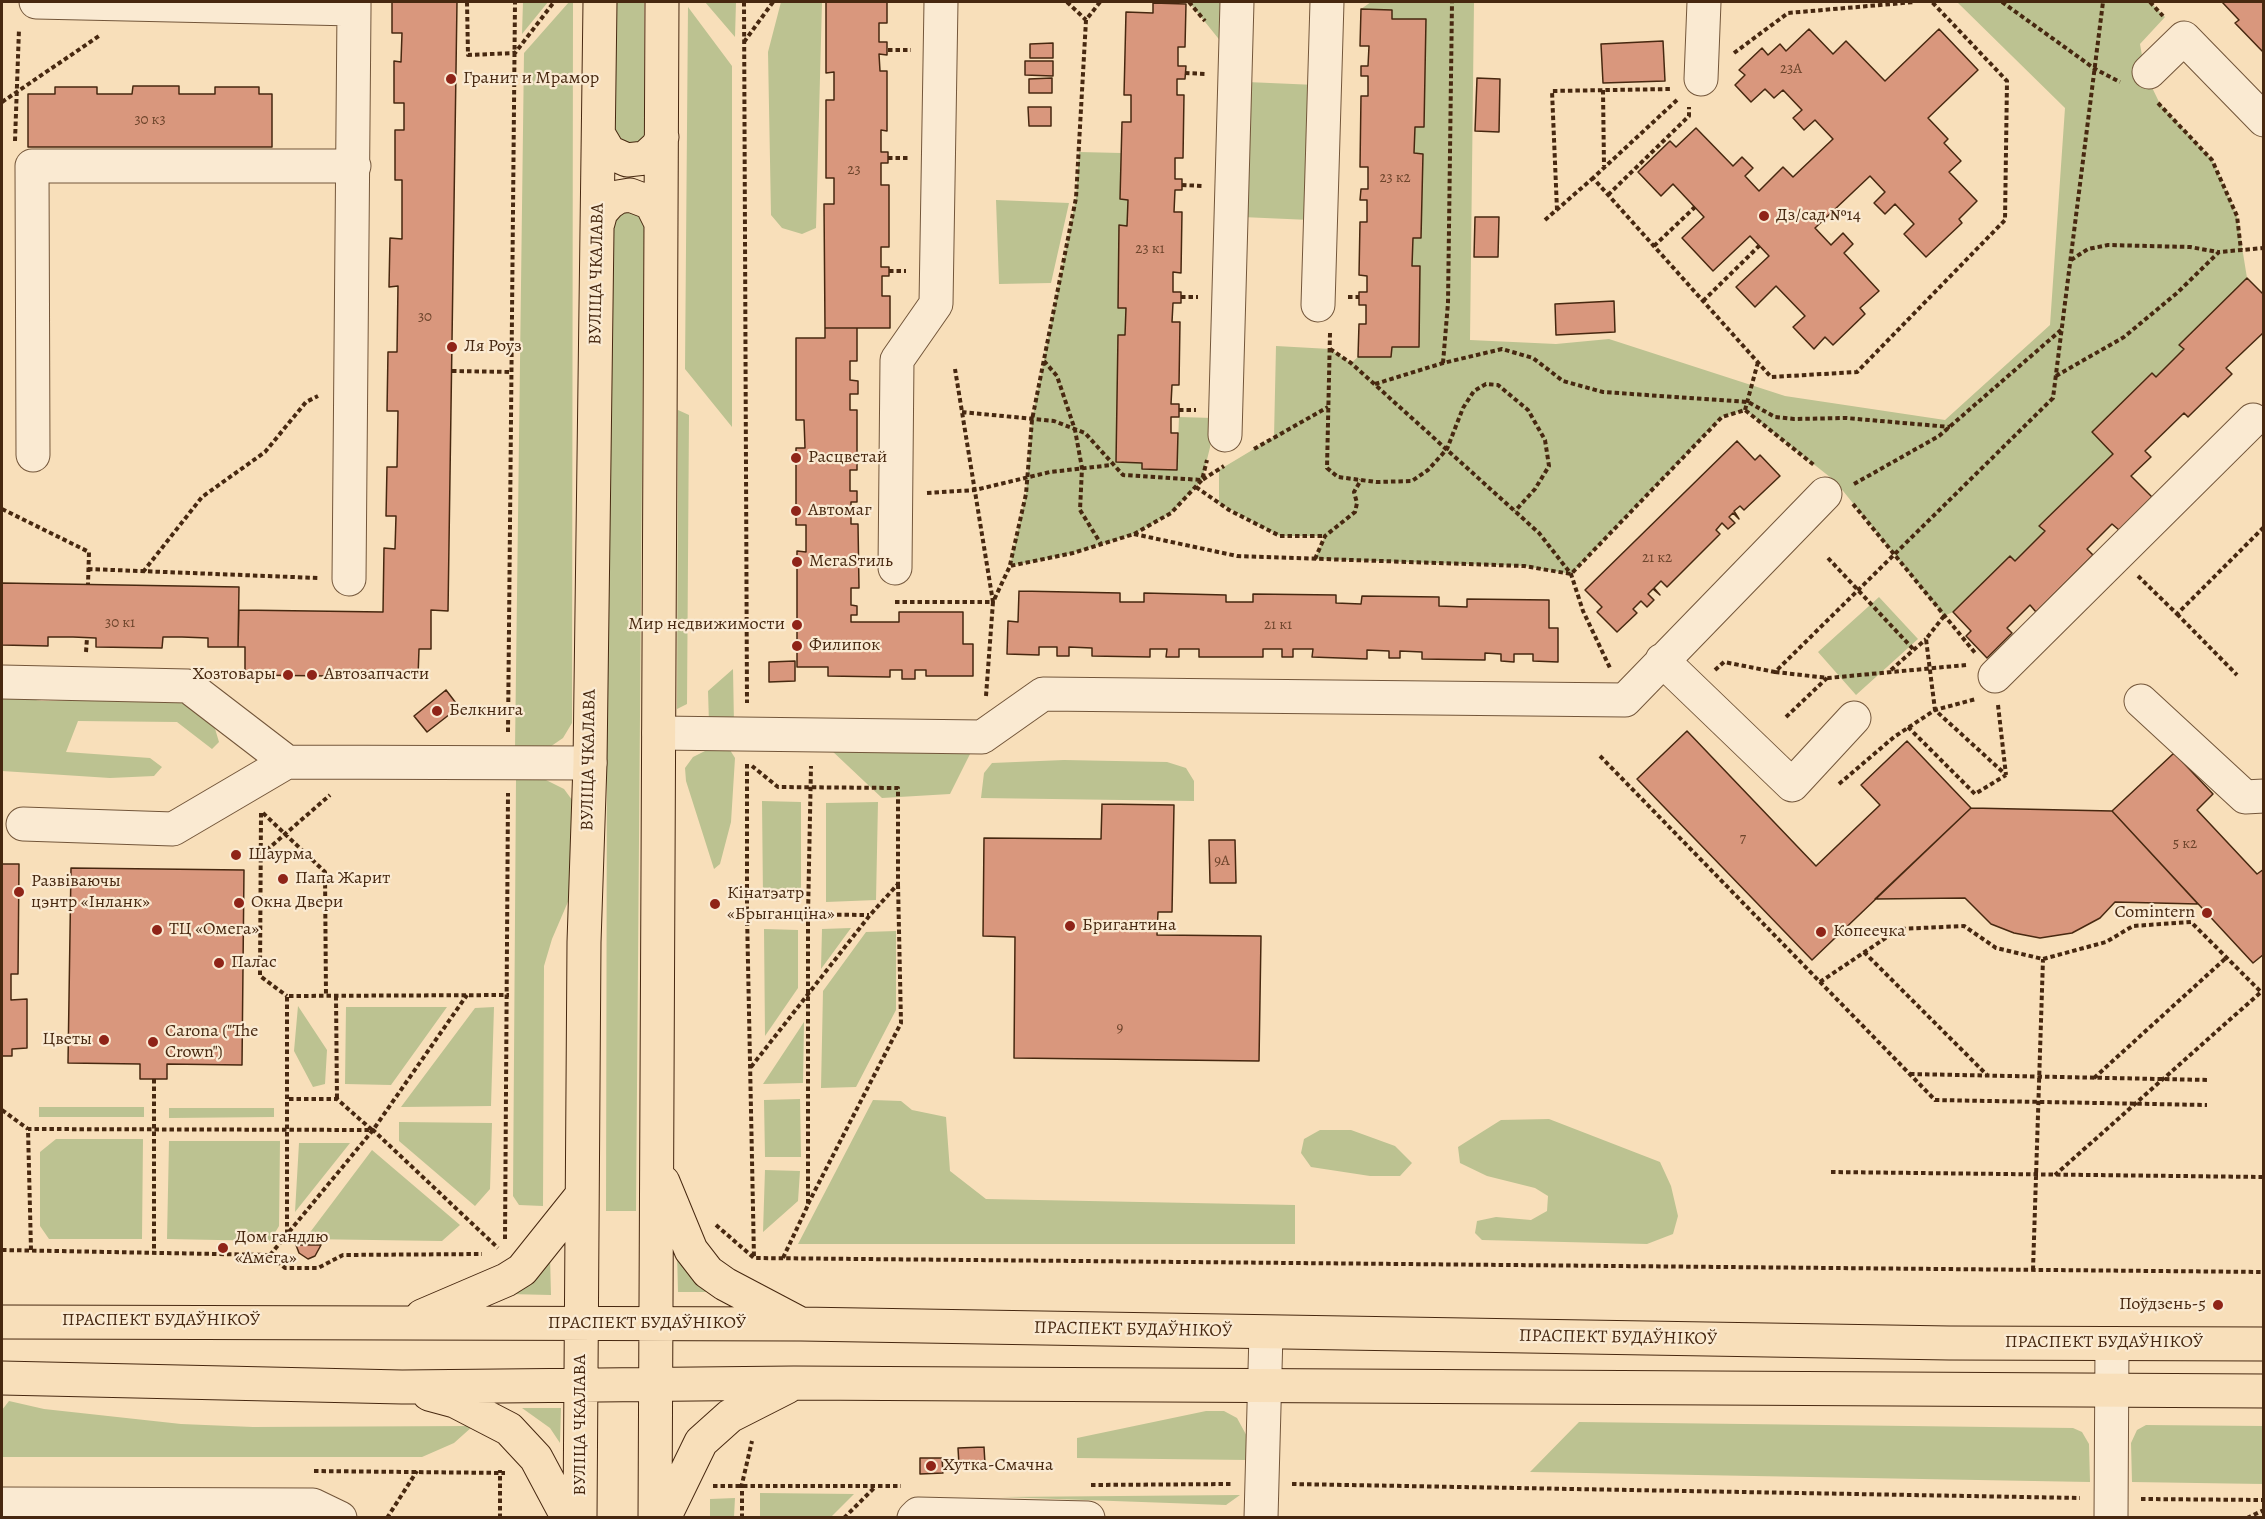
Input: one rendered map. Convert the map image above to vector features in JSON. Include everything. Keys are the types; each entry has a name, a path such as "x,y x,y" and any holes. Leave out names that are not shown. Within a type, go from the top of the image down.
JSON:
{"main road":[{"name":"ВУЛІЦА ЧКАЛАВА","path":"580,1518 584,942 590,763 600,2"},
{"path":"656,1518 662,2"},
{"path":"599,135 609,152 627,160 645,158 658,146 662,137"},
{"path":"598,224 601,212 609,203 618,197 630,195 651,203 661,223"},
{"path":"657,1166 691,1250 708,1272 725,1284 801,1324"},
{"path":"406,1323 473,1296 522,1270 582,1195"},
{"name":"ПРАСПЕКТ БУДАЎНІКОЎ","path":"2,1322 801,1324 1266,1333 2264,1344"},
{"path":"2,1378 402,1387 794,1383 2264,1391"},
{"path":"664,1518 701,1442 730,1416 794,1383"},
{"path":"402,1387 455,1401 509,1429 536,1458 558,1494 568,1518"}],"street":[{"path":"895,568 897,360 936,304 940,2"},
{"path":"1226,453 1238,2"},
{"path":"1318,306 1327,2"},
{"path":"1695,83 1704,2"},
{"path":"27,13 256,4 354,5 349,579"},
{"path":"2141,85 2184,38 2264,120"},
{"path":"33,455 32,165 354,166"},
{"path":"1984,671 2260,420"},
{"path":"659,733 982,737 1043,694 1625,700 1825,494"},
{"path":"1662,660 1792,784 1854,718"},
{"path":"2,682 188,686 287,762"},
{"path":"2141,701 2245,797 2264,796"},
{"path":"23,824 173,829 287,762 590,763"},
{"path":"1262,1518 1266,1333"},
{"path":"2111,1508 2112,1344"},
{"path":"912,1502 918,1514 1088,1518"},
{"path":"2,1504 313,1505 340,1518"}],"path":[{"path":"467,2 468,55 515,53"},
{"path":"505,1242 509,995 508,761 515,2"},
{"path":"515,53 554,2"},
{"path":"744,2 747,734"},
{"path":"744,42 773,2"},
{"path":"1067,2 1086,20"},
{"path":"993,602 1010,566 1027,477 1032,420 1076,198 1086,20 1100,2"},
{"path":"1443,363 1448,303 1452,2"},
{"path":"1545,220 1695,83 1788,13 1915,2"},
{"path":"1593,178 1771,376 1857,372 2005,220 2007,81 1932,2"},
{"path":"2002,2 2095,69 2141,85 2160,104 2212,160 2237,216 2241,250"},
{"path":"1775,672 2053,398 2103,2"},
{"path":"27,13 16,94 15,145 32,165"},
{"path":"2,102 106,31"},
{"path":"1557,210 1552,91 1603,90 1695,83"},
{"path":"1608,195 1689,116 1695,83"},
{"path":"1603,90 1604,167"},
{"path":"1654,246 1695,207"},
{"path":"2071,260 2088,249 2108,244 2190,247 2219,252 2264,248"},
{"path":"1703,301 1759,246"},
{"path":"2056,376 2124,338 2177,293 2219,252"},
{"path":"1825,494 1862,481 1939,436 2062,330"},
{"path":"1515,511 1535,489 1548,466 1545,440 1528,410 1498,384 1486,384 1474,391 1468,399 1447,449 1428,470 1412,481 1338,477 1327,468 1330,349 1375,384 1447,449 1539,533 1571,574 1583,611 1625,700"},
{"path":"1375,384 1443,363 1502,349 1533,358 1563,381 1603,392 1748,402 1775,417 1794,419 1846,418 1950,427"},
{"path":"1044,361 1057,376 1075,430 1082,468 1080,510 1101,544"},
{"path":"1745,410 1758,362"},
{"path":"954,369 993,602 982,737"},
{"path":"452,371 512,372"},
{"path":"143,572 202,496 265,452 306,402 352,378"},
{"path":"1010,566 1072,553 1134,534 1171,513 1226,453 1329,406"},
{"path":"962,412 1054,422 1085,433 1123,476 1202,480"},
{"path":"1202,480 1226,453"},
{"path":"895,496 975,490 1027,477 1113,465"},
{"path":"1315,559 1325,536 1355,512 1357,502 1354,492 1361,480"},
{"path":"1196,486 1229,510 1280,536 1325,536"},
{"path":"2,509 89,552 88,584"},
{"path":"2177,614 2264,527"},
{"path":"1134,534 1237,556 1524,566 1571,574"},
{"path":"2115,554 2237,675"},
{"path":"1828,558 1914,650"},
{"path":"895,568 895,602 993,602"},
{"path":"88,569 349,579"},
{"path":"1889,672 1926,639 1944,616"},
{"path":"1926,639 1935,710 2006,775"},
{"path":"1695,691 1724,662 1775,672 1828,678 1928,667 1984,671 2006,775"},
{"path":"1786,717 1828,678"},
{"path":"1908,728 1976,794 2006,775"},
{"path":"808,1205 810,992 808,915 812,736"},
{"path":"1600,756 1935,1100 2207,1105"},
{"path":"261,856 366,761"},
{"path":"754,1265 747,914 747,761 778,787 898,788 901,1023 783,1258"},
{"path":"326,996 325,872 261,811 260,976 287,996 326,996 336,996 509,995"},
{"path":"751,1067 870,915 898,884"},
{"path":"747,914 870,915"},
{"path":"1820,982 1899,929 1964,926 1996,948 2043,960 2106,942 2133,926 2191,922 2261,992 2055,1174"},
{"path":"1864,952 1988,1076"},
{"path":"2094,1078 2227,957"},
{"path":"2033,1270 2043,960"},
{"path":"270,1255 373,1130 467,995"},
{"path":"287,996 289,1099 287,1234"},
{"path":"336,996 337,1099"},
{"path":"1910,1074 2209,1080"},
{"path":"154,1079 154,1253"},
{"path":"2,1250 270,1255 285,1268 318,1268 343,1255 505,1254 337,1099 289,1099"},
{"path":"2,1110 28,1129 373,1130"},
{"path":"28,1129 31,1251"},
{"path":"1831,1172 2264,1177"},
{"path":"708,1223 714,1223 754,1257 783,1258 2264,1272"},
{"path":"742,1518 742,1484 752,1435"},
{"path":"498,1461 501,1472 500,1518"},
{"path":"387,1518 417,1472"},
{"path":"705,1486 742,1484 876,1486 912,1502"},
{"path":"1086,1485 1262,1484 2111,1508 2264,1500"},
{"path":"844,1518 876,1486"},
{"path":"2247,1518 2264,1510"}],"green space":[{"path":"523,2 548,2 522,34"},
{"path":"569,2 573,2 572,723 563,738 547,749 515,749 524,53"},
{"path":"610,2 644,2 644,141 636,150 608,140"},
{"path":"705,2 736,2 735,37"},
{"path":"781,2 822,2 816,228 802,234 782,228 771,215 768,52"},
{"path":"1189,2 1223,2 1222,43"},
{"path":"1371,2 1474,2 1470,340 1556,344 1609,339 1785,396 1945,420 2050,325 2065,108 1957,2 2150,2 2165,17 2140,44 2145,73 2160,104 2212,160 2237,216 2247,278 2180,344 2184,349 2156,377 2151,373 2092,432 2113,454 2039,525 2045,531 2015,561 2010,556 1953,612 1944,616 1835,481 1745,410 1722,417 1571,574 1524,566 1315,559 1325,536 1280,536 1219,503 1219,470 1274,437 1276,346 1330,349 1351,363 1358,357 1391,357 1392,347 1419,347 1420,267 1412,266 1413,238 1421,238 1423,154 1414,153 1415,127 1424,127 1426,20 1392,19 1392,10 1361,9"},
{"path":"688,7 732,66 732,427 685,369"},
{"path":"1247,82 1316,85 1310,220 1242,217"},
{"path":"1079,152 1121,153 1120,199 1128,200 1127,226 1119,226 1118,307 1126,308 1125,335 1118,335 1116,462 1142,463 1142,469 1177,470 1179,417 1213,418 1213,435 1202,480 1171,513 1134,534 1073,553 1010,566 1026,494 1032,420 1076,198"},
{"path":"996,200 1069,203 1051,283 999,284"},
{"path":"632,207 644,220 636,1211 606,1211 608,223"},
{"path":"678,410 689,415 687,704 677,709"},
{"path":"1879,597 1918,639 1856,695 1818,652"},
{"path":"733,669 734,724 709,723 708,691"},
{"path":"2,695 42,701 192,700 213,722 219,742 212,749 177,722 78,721 66,752 150,758 162,767 154,776 110,778 2,771"},
{"path":"830,749 971,752 950,794 882,798"},
{"path":"707,750 730,750 735,758 731,822 720,864 714,869 686,781 685,768 693,757"},
{"path":"1064,760 1167,762 1186,768 1194,781 1194,801 981,798 984,773 992,763"},
{"path":"516,779 546,780 564,789 578,808 573,890 552,939 544,966 543,1206 519,1205 513,1196"},
{"path":"762,801 801,802 801,898 763,898"},
{"path":"878,802 876,900 826,902 826,803"},
{"path":"851,928 821,969 822,929"},
{"path":"764,929 798,930 798,988 765,1036"},
{"path":"896,931 896,1010 856,1087 821,1088 823,991 866,932"},
{"path":"298,1006 327,1050 325,1084 313,1087 294,1051"},
{"path":"346,1007 447,1007 391,1085 345,1084"},
{"path":"494,1007 491,1106 401,1107 475,1008"},
{"path":"804,1022 803,1083 763,1084"},
{"path":"800,1099 801,1157 765,1157 764,1100"},
{"path":"873,1100 901,1101 912,1110 946,1117 950,1171 986,1199 1295,1205 1295,1244 798,1244"},
{"path":"39,1107 144,1107 144,1117 39,1117"},
{"path":"169,1108 274,1108 274,1117 169,1118"},
{"path":"1549,1119 1660,1162 1671,1186 1678,1216 1673,1234 1647,1244 1482,1240 1475,1233 1477,1221 1496,1217 1531,1220 1547,1211 1548,1196 1535,1188 1487,1176 1460,1163 1458,1147 1501,1120"},
{"path":"399,1122 492,1123 490,1189 475,1206 399,1141"},
{"path":"1320,1130 1351,1130 1395,1146 1412,1163 1400,1176 1370,1176 1311,1167 1301,1153 1304,1139"},
{"path":"56,1139 143,1139 142,1239 49,1239 40,1226 40,1152"},
{"path":"169,1141 280,1141 279,1226 270,1241 167,1239"},
{"path":"299,1143 350,1143 295,1212"},
{"path":"372,1150 460,1225 442,1241 305,1239"},
{"path":"765,1170 800,1171 798,1201 763,1232"},
{"path":"677,1252 719,1292 678,1292"},
{"path":"550,1255 551,1295 508,1294"},
{"path":"9,1401 44,1409 181,1424 253,1427 473,1426 454,1443 422,1457 2,1457 2,1410"},
{"path":"522,1408 561,1408 560,1443 550,1428"},
{"path":"1206,1411 1224,1411 1237,1418 1249,1440 1248,1460 1077,1458 1077,1438"},
{"path":"1579,1422 2073,1428 2082,1432 2089,1444 2090,1482 1530,1472"},
{"path":"2146,1425 2263,1426 2263,1484 2132,1482 2131,1443 2137,1430"},
{"path":"760,1493 854,1494 831,1517 760,1518"},
{"path":"1240,1495 1226,1505 1001,1497"},
{"path":"735,1498 734,1517 710,1517 710,1499"}],"building":[{"path":"392,2 457,2 448,611 431,610 431,649 419,649 418,677 245,675 245,647 238,647 239,610 383,612 384,548 395,549 396,516 386,516 387,467 397,467 398,411 387,411 388,352 397,352 398,286 389,287 390,238 402,239 402,180 395,180 395,130 404,130 404,103 394,103 394,61 401,62 402,33 392,33"},
{"path":"826,2 887,2 887,23 879,23 879,42 887,42 887,55 879,54 880,71 887,71 887,131 881,130 881,152 888,152 888,163 881,163 881,185 889,185 889,247 881,247 881,267 889,267 889,276 882,276 882,296 890,296 890,328 825,328 824,204 834,204 834,178 826,178 826,100 834,100 834,72 826,73"},
{"path":"2222,2 2264,2 2264,53 2235,23 2239,20"},
{"path":"1153,3 1186,4 1185,47 1178,47 1178,66 1186,66 1185,79 1177,79 1177,95 1184,95 1183,158 1175,158 1175,179 1182,179 1182,190 1175,190 1174,212 1182,212 1181,273 1173,272 1173,292 1181,292 1181,303 1173,303 1172,322 1180,322 1179,385 1172,385 1171,404 1179,404 1179,417 1171,417 1171,433 1178,433 1177,470 1142,469 1142,463 1116,462 1118,335 1125,335 1126,308 1118,308 1119,225 1127,226 1128,200 1120,199 1122,122 1131,122 1131,95 1124,95 1126,12 1153,13"},
{"path":"1361,9 1392,10 1392,19 1426,19 1424,127 1415,127 1414,153 1423,154 1421,238 1413,238 1412,266 1420,266 1419,347 1392,347 1391,357 1358,357 1359,324 1366,324 1366,305 1359,305 1359,292 1367,292 1367,276 1359,275 1360,222 1367,222 1367,200 1360,200 1361,189 1368,189 1368,167 1360,167 1361,96 1368,96 1368,76 1361,76 1361,66 1368,66 1369,46 1360,46"},
{"path":"1809,29 1833,54 1846,41 1885,81 1939,29 1978,70 1928,118 1948,139 1944,143 1961,161 1949,172 1977,201 1959,219 1962,223 1926,257 1904,234 1914,224 1895,204 1885,214 1874,203 1885,192 1870,176 1815,228 1831,245 1843,233 1853,244 1844,253 1879,291 1860,308 1865,314 1833,345 1825,337 1814,349 1793,327 1805,316 1776,286 1755,307 1736,287 1769,256 1750,236 1713,271 1682,238 1704,217 1673,184 1661,196 1638,172 1670,141 1676,147 1696,128 1733,166 1742,157 1753,168 1745,176 1759,191 1783,167 1793,177 1833,139 1815,120 1804,130 1793,118 1802,110 1783,90 1774,98 1765,89 1751,102 1735,85 1745,75 1739,70 1762,48 1768,55 1780,44 1786,51"},
{"path":"1663,41 1665,81 1603,83 1601,44"},
{"path":"1053,43 1053,58 1030,58 1030,44"},
{"path":"1025,61 1053,61 1053,76 1025,75"},
{"path":"1052,78 1052,93 1029,93 1029,79"},
{"path":"1477,78 1500,79 1499,132 1475,131"},
{"path":"133,86 179,86 179,94 215,94 215,87 259,87 259,94 272,94 272,147 28,147 28,94 55,94 55,87 97,87 97,94 132,94"},
{"path":"1028,107 1051,107 1051,126 1029,126"},
{"path":"1475,217 1499,217 1498,257 1474,257"},
{"path":"2247,278 2264,295 2264,332 2226,368 2232,374 2188,417 2184,413 2145,451 2151,457 2131,476 2152,497 2119,530 2112,524 2087,549 2093,555 2036,612 2030,605 2007,628 2012,633 1987,658 1966,636 1971,631 1953,612 2010,556 2015,561 2045,531 2039,526 2113,454 2092,432 2152,373 2156,377 2184,349 2179,345"},
{"path":"1614,301 1615,332 1556,335 1555,304"},
{"path":"825,328 857,328 857,361 850,361 850,380 858,381 858,394 850,394 850,410 857,410 857,470 850,470 850,491 857,491 857,502 851,502 851,524 858,524 859,588 851,588 851,605 857,606 857,615 851,615 851,622 899,622 899,612 963,612 963,644 973,644 973,676 926,676 926,670 915,670 915,679 902,679 902,670 890,670 890,677 828,676 828,667 797,667 797,551 806,552 806,525 796,525 796,448 805,448 804,420 796,420 796,338 825,338"},
{"path":"1737,441 1755,460 1760,455 1780,476 1744,510 1740,506 1734,511 1739,519 1733,513 1729,517 1735,523 1728,529 1722,523 1716,530 1720,534 1667,587 1661,581 1654,588 1660,595 1653,589 1648,594 1654,600 1647,607 1641,601 1633,609 1637,613 1617,632 1597,612 1602,607 1585,590"},
{"path":"2,583 239,587 238,647 208,647 208,638 182,637 163,637 162,648 96,647 96,638 73,637 48,637 48,646 2,645"},
{"path":"1019,591 1120,593 1120,602 1144,602 1144,593 1226,595 1226,602 1253,602 1253,594 1336,595 1336,603 1361,604 1362,596 1439,597 1439,606 1467,607 1467,599 1549,600 1549,628 1558,628 1558,662 1533,661 1533,654 1514,654 1514,662 1501,661 1501,654 1485,653 1485,660 1422,659 1422,652 1400,651 1400,658 1389,658 1389,651 1367,650 1367,659 1312,657 1313,649 1293,649 1293,657 1282,657 1282,649 1263,649 1263,657 1199,657 1199,649 1179,649 1179,657 1166,657 1167,649 1150,649 1150,657 1092,656 1092,648 1069,647 1069,656 1057,656 1057,647 1039,647 1039,655 1007,654 1008,621 1018,622"},
{"path":"795,661 795,681 769,682 769,662"},
{"name":"Белкнига","path":"446,690 459,707 427,732 414,716"},
{"path":"1687,731 1816,866 1880,805 1861,785 1907,741 1971,808 1812,960 1637,779"},
{"path":"2174,753 2213,794 2197,810 2257,874 2264,869 2264,954 2253,963 2112,811"},
{"name":"Бригантина","path":"1102,804 1174,805 1172,912 1158,912 1157,935 1261,936 1259,1061 1014,1058 1015,937 983,936 984,838 1101,839"},
{"path":"1971,808 2112,811 2198,904 2115,902 2100,918 2072,933 2040,938 2014,933 1991,924 1965,898 1875,899"},
{"path":"1209,840 1235,840 1236,883 1210,883"},
{"path":"2,864 19,864 18,974 11,974 11,1000 27,999 27,1048 12,1049 12,1056 2,1056"},
{"name":"ТЦ «Омега»","path":"71,868 244,870 242,1065 167,1064 167,1079 140,1079 140,1064 68,1063"},
{"path":"296,1245 321,1245 315,1256 308,1259 299,1253"},
{"path":"984,1447 985,1464 959,1465 958,1448"},
{"name":"Хутка-Смачна","path":"920,1458 942,1458 943,1473 920,1474"}],"place":[{"name":"Гранит и Мрамор","path":"451,79"},
{"name":"Дз/сад №14","path":"1764,216"},
{"name":"Ля Роуз","path":"452,347"},
{"name":"Расцветай","path":"796,458"},
{"name":"Автомаг","path":"796,511"},
{"name":"МегаSтиль","path":"797,562"},
{"name":"Мир недвижимости","path":"797,625"},
{"name":"Филипок","path":"797,646"},
{"name":"Хозтовары","path":"288,675"},
{"name":"Автозапчасти","path":"312,675"},
{"name":"Белкнига","path":"437,711"},
{"name":"Шаурма","path":"236,855"},
{"name":"Папа Жарит","path":"283,879"},
{"name":"Развіваючы цэнтр «Інланк»","path":"19,892"},
{"name":"Окна Двери","path":"239,903"},
{"name":"Кінатэатр «Брыганціна»","path":"715,904"},
{"name":"Comintern","path":"2207,913"},
{"name":"Бригантина","path":"1070,926"},
{"name":"ТЦ «Омега»","path":"157,930"},
{"name":"Копеечка","path":"1821,932"},
{"name":"Палас","path":"219,963"},
{"name":"Цветы","path":"104,1040"},
{"name":"Carona (\"The Crown\")","path":"153,1042"},
{"name":"Дом гандлю «Амега»","path":"223,1248"},
{"name":"Поўдзень-5","path":"2218,1305"},
{"name":"Хутка-Смачна","path":"931,1466"}]}
